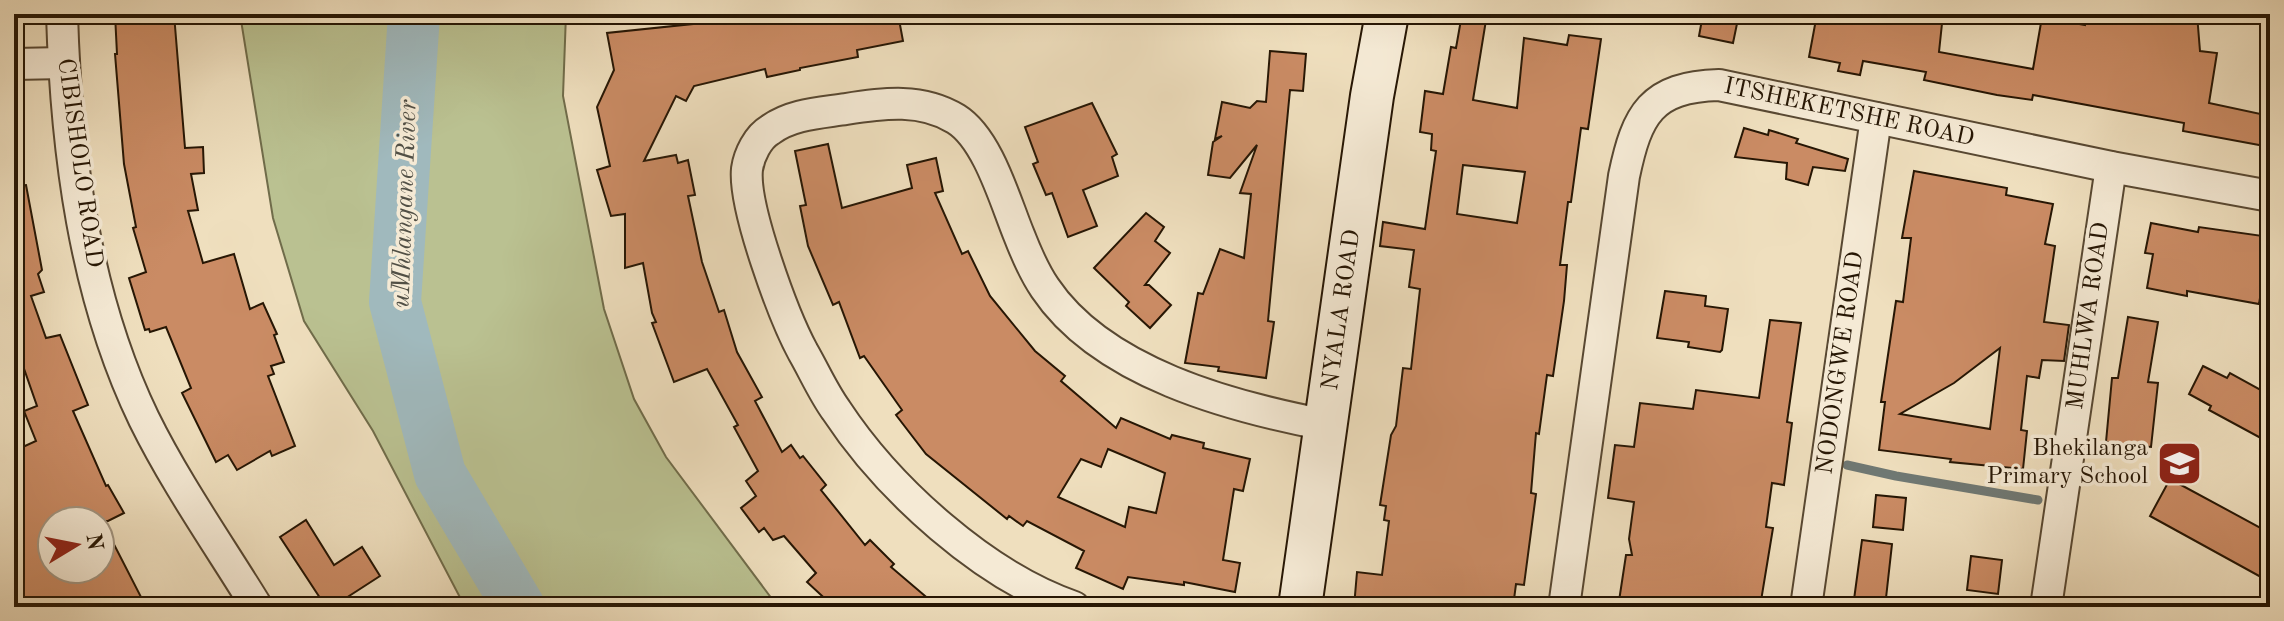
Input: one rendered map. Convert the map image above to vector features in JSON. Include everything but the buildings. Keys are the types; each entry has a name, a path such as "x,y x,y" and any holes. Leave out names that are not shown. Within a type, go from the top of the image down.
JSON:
{"street":[{"name":"CIBISHOLO ROAD","path":"62,14 64,63 81,211 99,296 121,364 144,419 172,471 257,607"},
{"name":"NYALA ROAD","path":"1300,607 1372,96 1387,14"},
{"path":"14,64 64,63"},
{"name":"ITSHEKETSHE ROAD","path":"1564,607 1624,176 1632,139 1645,113 1673,92 1693,86 1719,85 2111,167 2270,196"},
{"path":"1074,607 1016,579 975,552 930,516 869,453 835,409 797,341 753,215 747,165 754,147 768,131 794,118 884,103 916,104 950,116 974,135 986,156 1029,259 1046,290 1089,334 1166,379 1205,395 1263,413 1326,425"},
{"name":"NODONGWE ROAD","path":"1806,607 1876,118"},
{"name":"MUHLWA ROAD","path":"2046,607 2111,167"}],"green space":[{"path":"240,14 566,14 563,96 604,309 634,399 666,457 778,607 465,607 373,431 304,321 273,218"}],"waterway":[{"name":"uMhlangane River","path":"414,14 395,302 440,474 519,607"},
{"path":"1847,465 2038,500"},
{"path":"2095,601 2102,607"}],"place":[{"name":"Bhekilanga Primary School","path":"2179,463"}]}
